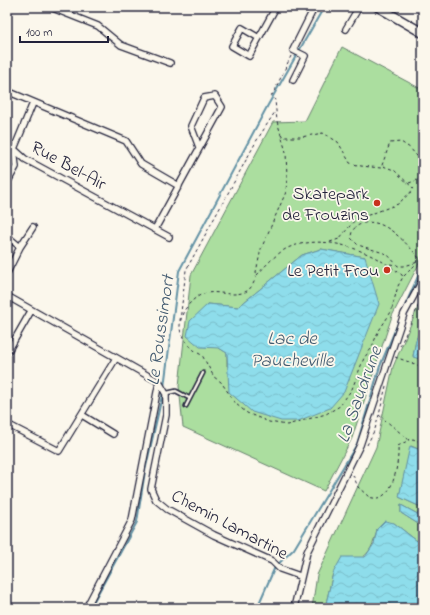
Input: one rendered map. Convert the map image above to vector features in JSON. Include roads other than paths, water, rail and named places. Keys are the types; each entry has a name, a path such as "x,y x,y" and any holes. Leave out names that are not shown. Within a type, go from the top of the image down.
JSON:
{"main road":[{"path":"378,7 423,33"}],"street":[{"path":"50,7 98,26 121,45 170,63"},
{"path":"259,38 242,28 232,46 249,56 259,38 276,7"},
{"path":"293,80 305,56 293,50 314,7"},
{"path":"346,29 359,7"},
{"path":"7,91 126,141 140,164 179,186"},
{"path":"155,229 222,107 215,96 204,98 191,126 199,147"},
{"name":"Rue Bel-Air","path":"33,103 14,149 25,159 169,237"},
{"path":"7,183 16,167 14,149"},
{"path":"7,273 20,247 33,227"},
{"path":"7,236 20,247"},
{"path":"294,608 306,552 360,446 404,314 423,278"},
{"path":"7,296 31,311 159,382 166,394"},
{"path":"7,353 31,311"},
{"path":"7,424 59,451 116,358"},
{"path":"86,608 132,520 159,382"},
{"name":"Chemin Lamartine","path":"166,394 166,415 151,489 156,500 167,509 214,535 272,561 280,568 300,576"},
{"path":"82,415 113,434"}],"lane":[{"path":"186,406 203,373"},
{"path":"166,394 176,391 189,398"}],"water":[{"name":"Lac de Paucheville","path":"321,249 365,257 379,304 344,392 330,408 298,421 281,421 252,412 229,392 227,353 219,348 200,347 187,336 190,321 208,304 238,307 302,255"},
{"path":"423,323 423,360 413,357 416,340"},
{"path":"410,446 423,451 423,508 399,497"},
{"path":"401,505 423,517 423,527 401,513"},
{"path":"385,521 394,523 417,541 423,532 423,608 325,608 333,573 342,557 365,557 374,544 377,529"}],"waterway":[{"name":"Le Roussimort","path":"164,387 179,271 268,105 324,7"},
{"name":"La Saudrune","path":"405,306 423,265"},
{"name":"La Saudrune","path":"257,608 275,567 294,549 357,444 380,366 399,321"},
{"name":"Le Roussimort","path":"90,608 137,522 145,471 163,392"}],"place":[{"name":"Skatepark de Frouzins","path":"377,203"},
{"name":"Le Petit Frou","path":"387,270"}]}
